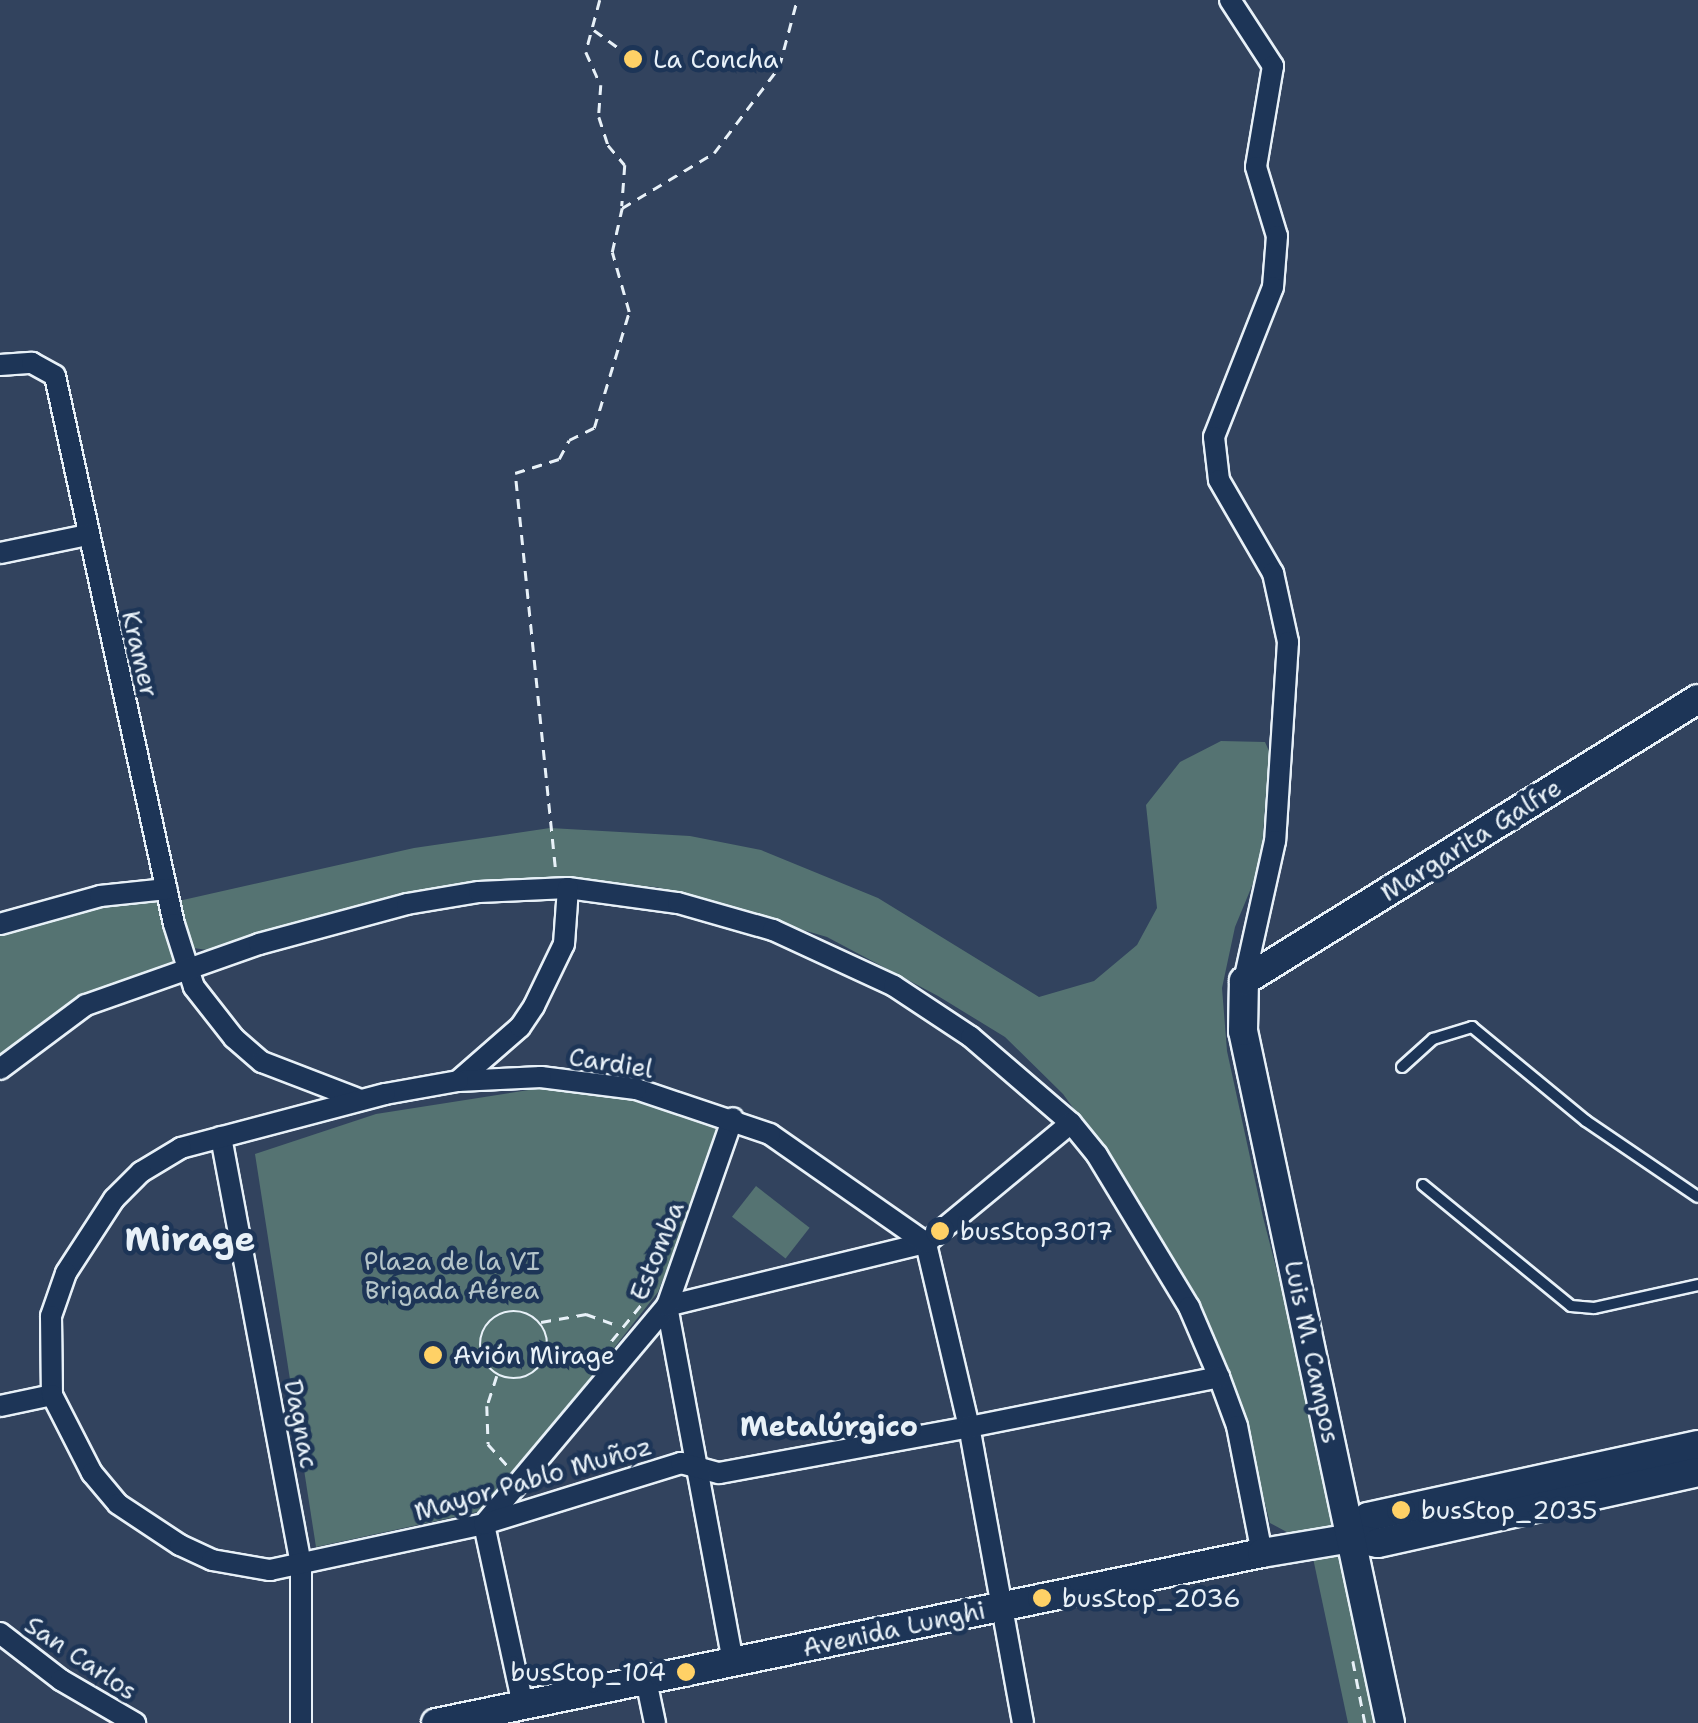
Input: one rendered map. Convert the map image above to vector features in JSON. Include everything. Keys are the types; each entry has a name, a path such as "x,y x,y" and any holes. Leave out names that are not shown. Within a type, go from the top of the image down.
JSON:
{"main road":[{"name":"Margarita Galfre","path":"1244,981 1698,699"},
{"name":"Luis M. Campos","path":"1244,981 1243,1031 1390,1723"},
{"name":"Avenida Lunghi","path":"1352,1538 1368,1518 1698,1445"},
{"name":"Avenida Lunghi","path":"436,1723 1262,1554 1352,1538 1378,1543 1698,1472"}],"street":[{"path":"1230,0 1273,66 1256,168 1277,236 1273,287 1214,437 1220,480 1273,573 1288,642 1275,840 1244,981"},
{"name":"Kramer","path":"0,365 32,363 55,376 167,889 188,966 214,1013 262,1062 344,1096 385,1094"},
{"path":"0,553 88,535"},
{"path":"0,924 100,896 167,889"},
{"path":"458,1081 520,1028 540,995 564,944 562,889"},
{"path":"0,1069 86,1005 188,966 407,904 562,889 727,915 857,966 972,1037 1072,1124 1158,1252 1219,1377 1237,1426 1262,1554"},
{"name":"Cardiel","path":"52,1395 50,1316 92,1229 141,1172 181,1148 385,1094 458,1081 591,1083 734,1118 770,1134 926,1243"},
{"name":"Estomba","path":"484,1524 666,1306 734,1118"},
{"path":"733,1662 666,1306 926,1243 1072,1124"},
{"name":"Dagnac","path":"222,1137 302,1565 301,1723"},
{"path":"926,1243 968,1427 1023,1723"},
{"name":"Mayor Pablo Muñoz","path":"52,1395 92,1473 151,1529 239,1566 302,1565 484,1524 680,1463 719,1473 1219,1377"},
{"path":"0,1406 52,1395"},
{"path":"484,1524 523,1705"},
{"name":"San Carlos","path":"0,1632 61,1680 135,1723"},
{"path":"646,1680 655,1723"}],"lane":[{"path":"1402,1067 1433,1038 1472,1027 1586,1121 1698,1197"},
{"path":"1423,1185 1571,1306 1594,1308 1698,1285"}],"path":[{"path":"562,889 515,473 559,459 569,440 594,428 628,312 612,252 622,208 625,165 608,145 598,117 601,85 586,52 600,0"},
{"path":"622,208 714,153 779,66 797,0"},
{"path":"592,30 631,57"},
{"path":"540,1322 547,1342 543,1362 520,1379 498,1375 482,1359 483,1330 504,1312 540,1322 586,1314 622,1327"},
{"path":"498,1375 487,1406 488,1444 511,1468"}],"green space":[{"path":"1221,741 1265,742 1269,751 1261,864 1235,927 1222,988 1227,1051 1263,1217 1338,1508 1338,1521 1327,1533 1298,1538 1270,1523 1237,1394 1163,1241 1117,1168 1063,1094 1005,1037 938,996 827,937 656,887 562,881 401,895 214,951 187,947 174,902 414,848 550,828 690,836 761,850 878,898 1039,997 1094,981 1137,945 1157,908 1146,805 1180,762"},
{"path":"161,902 180,959 89,992 0,1056 0,933 103,904"},
{"name":"Plaza de la VI Brigada Aérea","path":"541,1088 637,1101 724,1128 658,1292 487,1510 316,1547 255,1154 376,1114"},
{"path":"756,1186 810,1228 786,1259 732,1217"},
{"path":"1342,1555 1382,1723 1348,1723 1313,1558"}],"place":[{"name":"La Concha","path":"633,59"},
{"name":"busStop3017","path":"940,1231"},
{"name":"Avión Mirage","path":"433,1355"},
{"name":"busStop_2035","path":"1401,1510"},
{"name":"busStop_2036","path":"1042,1598"},
{"name":"busStop_104","path":"686,1672"}],"district":[{"name":"Mirage","path":"190,1239"},
{"name":"Metalúrgico","path":"829,1426"}]}
